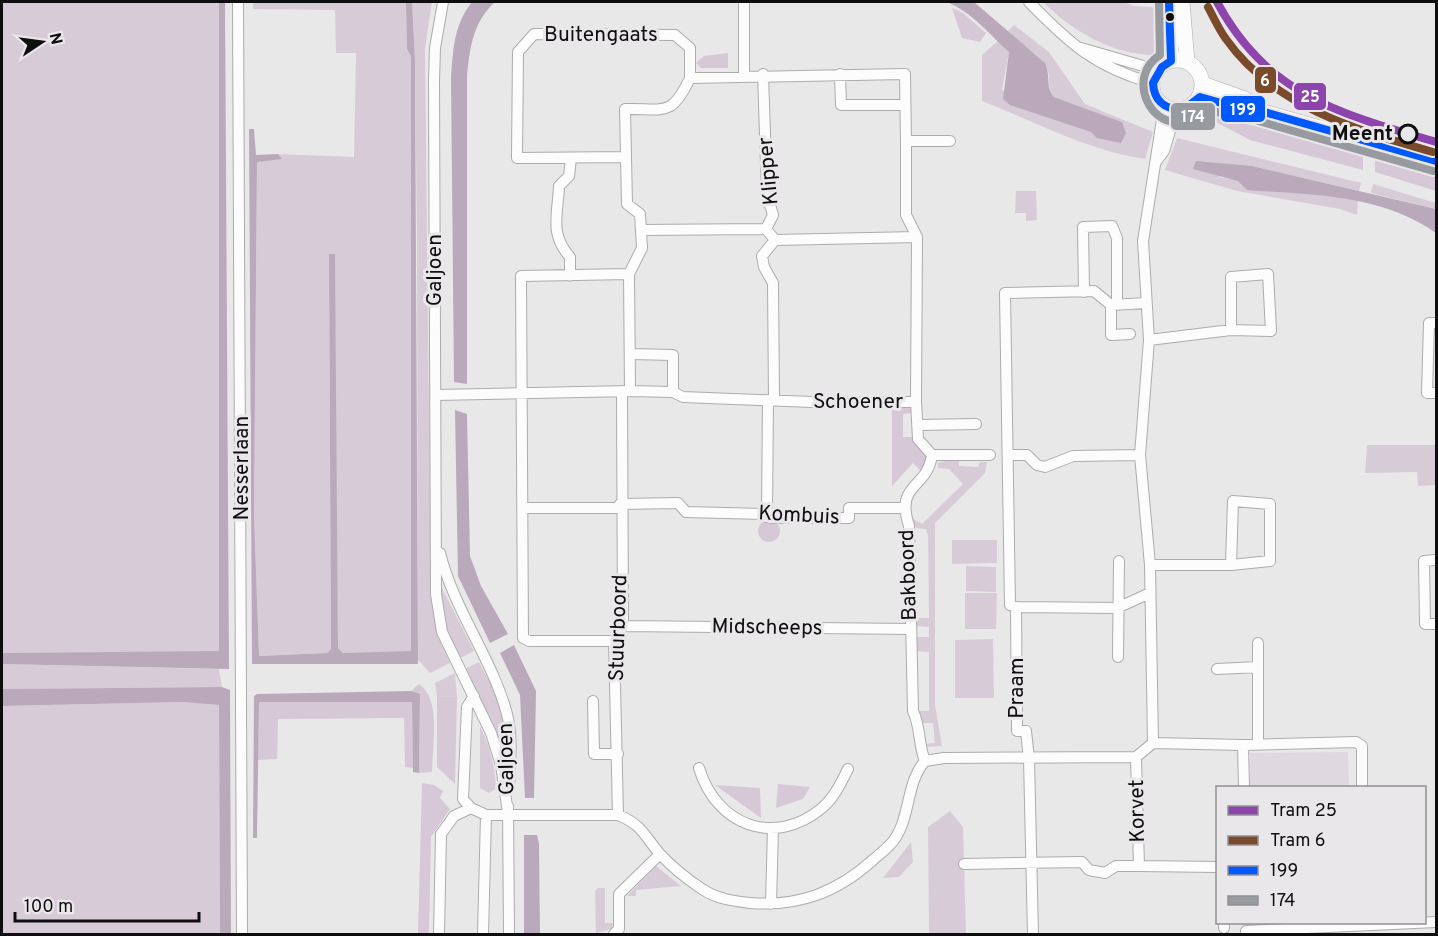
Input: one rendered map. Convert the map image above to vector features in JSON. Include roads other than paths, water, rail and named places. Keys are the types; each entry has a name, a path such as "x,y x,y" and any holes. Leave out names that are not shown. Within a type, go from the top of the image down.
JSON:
{"street":[{"name":"Nesserlaan","path":"238,2 242,934"},
{"name":"Galjoen","path":"443,2 438,20 434,59 436,594 442,632 474,696 498,754 508,813"},
{"path":"744,2 744,75"},
{"path":"1029,2 1077,48 1097,51 1154,76"},
{"path":"1169,2 1171,61"},
{"path":"1182,2 1187,62"},
{"name":"Buitengaats","path":"626,157 517,158 518,52 534,34 675,35 690,48 690,78"},
{"path":"1171,61 1187,62 1199,72 1201,91 1190,108 1170,109 1154,97 1154,76 1171,61"},
{"name":"Schoener","path":"436,395 626,391 673,392 683,396 771,400 916,402 917,237 906,215 905,74 763,74 690,78"},
{"name":"Klipper","path":"763,74 766,195 773,215 766,229 775,240"},
{"path":"840,74 841,105 905,105"},
{"path":"626,391 631,354 629,274 642,248 640,214 627,204 625,109 670,108 678,102 690,78"},
{"path":"1201,91 1243,109 1257,110 1437,161"},
{"path":"1154,743 1150,564 1140,455 1149,340 1143,241 1155,164 1170,109"},
{"path":"906,141 950,141"},
{"path":"570,276 570,257 560,246 554,212 558,202 559,186 569,176 571,158"},
{"path":"1084,292 1083,227 1112,226 1117,238 1111,335 1130,334"},
{"path":"641,230 766,229"},
{"path":"771,400 773,283 764,267 762,256 775,240 917,237"},
{"path":"614,641 529,641 523,638 524,508 520,276 629,274"},
{"path":"1149,340 1231,330 1271,331 1268,274 1231,278 1231,330"},
{"name":"Praam","path":"1029,759 1026,731 1017,731 1016,607 1010,605 1010,455 1005,293 1094,291 1114,305"},
{"path":"1114,305 1146,303"},
{"path":"1437,323 1429,323 1427,393 1437,393"},
{"path":"631,354 673,355 673,392"},
{"name":"Stuurboord","path":"593,701 594,754 618,751 614,641 623,626 620,506 626,391"},
{"name":"Kombuis","path":"771,400 766,517 849,518 849,508 903,508"},
{"path":"916,402 918,439 932,455 990,455"},
{"path":"917,425 976,424"},
{"name":"Bakboord","path":"925,760 920,747 920,724 913,711 909,526 903,508 905,497 930,468 932,455"},
{"path":"1010,455 1027,455 1037,465 1045,467 1073,456 1140,455"},
{"path":"1150,564 1231,565 1270,561 1270,504 1233,501 1231,565"},
{"name":"Kombuis","path":"524,508 678,504 686,512 767,514"},
{"name":"Galjoen","path":"437,538 447,580 500,690 508,717 511,750 508,813 509,934"},
{"path":"1437,560 1424,561 1424,572 1425,624 1437,624"},
{"path":"1118,657 1119,561"},
{"path":"1016,607 1117,608 1150,593"},
{"name":"Midscheeps","path":"623,626 911,629"},
{"path":"1258,643 1258,745"},
{"path":"1217,669 1258,668"},
{"name":"Galjoen","path":"474,696 467,707 463,799 471,808 486,815 508,813"},
{"path":"508,813 618,815 637,824 660,854 683,876 711,895 734,901 771,904 791,903 820,895 850,879 893,842 905,821 917,770 925,760 1136,757 1154,743 1258,745 1356,742 1362,746 1362,786"},
{"path":"1243,745 1244,786"},
{"path":"1007,747 1007,759"},
{"path":"618,751 618,815"},
{"name":"Korvet","path":"1136,757 1139,866"},
{"path":"1029,759 1033,934"},
{"path":"699,768 704,784 719,808 751,825 773,828 801,820 823,808 837,790 848,769"},
{"name":"Galjoen","path":"439,934 441,834 454,816 471,808"},
{"name":"Galjoen","path":"483,934 486,815"},
{"path":"771,904 773,828"},
{"path":"614,934 619,929 619,894 660,854"},
{"name":"Korvet","path":"964,864 1082,862 1089,870 1105,873 1116,866 1216,867"},
{"path":"1246,929 1278,933 1361,924 1429,927"}],"tram line":[{"name":"25","path":"1217,2 1237,34 1259,59 1283,80 1338,110 1436,142"},
{"name":"6","path":"1208,7 1223,35 1246,62 1268,82 1293,99 1347,125 1433,152"}],"place":[{"name":"Meent","path":"1408,134"}]}
